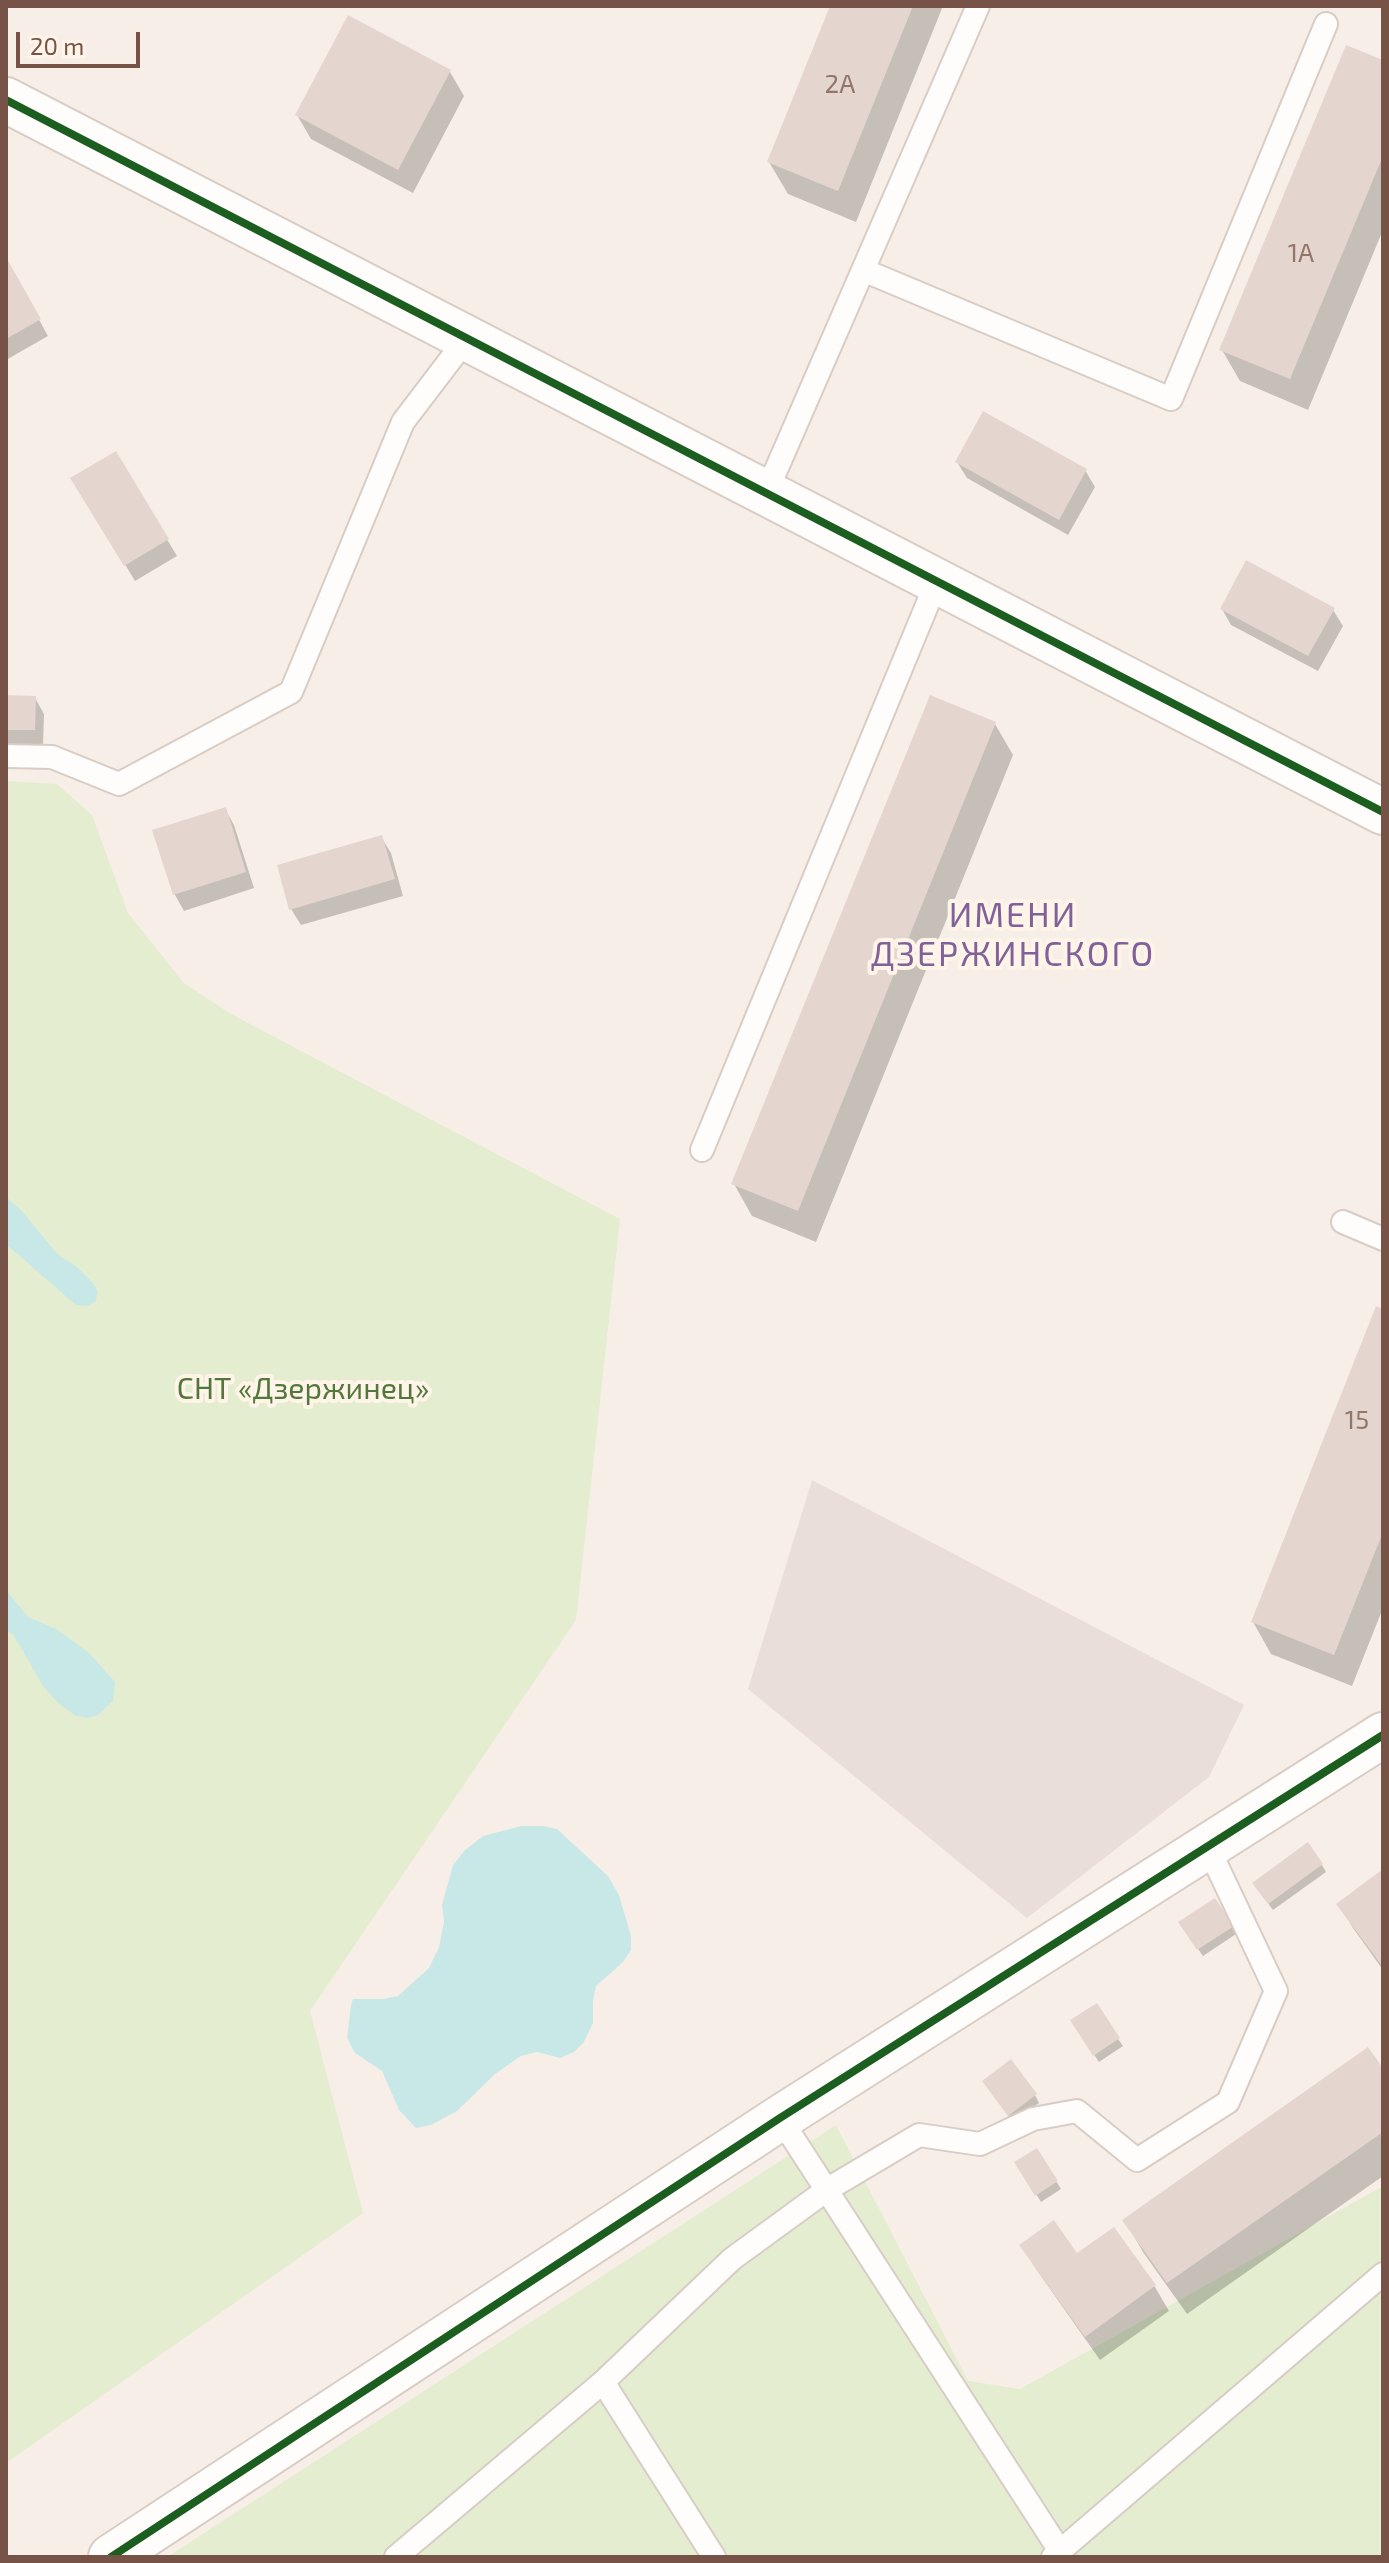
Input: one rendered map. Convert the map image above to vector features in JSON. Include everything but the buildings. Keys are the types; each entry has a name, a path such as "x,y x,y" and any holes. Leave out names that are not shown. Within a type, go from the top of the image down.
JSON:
{"street":[{"path":"6,100 1383,812"},
{"path":"111,2557 780,2118 1383,1735"}],"lane":[{"path":"766,493 978,6"},
{"path":"863,270 1171,399 1326,24"},
{"path":"6,756 52,757 119,784 291,692 403,422 467,338"},
{"path":"702,1150 937,581"},
{"path":"1343,1222 1383,1239"},
{"path":"396,2557 603,2382 732,2259 828,2189 919,2135 980,2144 1033,2119 1077,2111 1137,2160 1228,2102 1276,1991 1207,1845"},
{"path":"780,2118 828,2189 1057,2554 1383,2274"},
{"path":"603,2382 714,2557"}],"shaded area":[{"path":"812,1480 1244,1705 1209,1777 1027,1918 748,1689"}],"green space":[{"name":"СНТ «Дзержинец»","path":"6,781 57,784 92,815 128,913 184,983 231,1014 620,1219 576,1620 310,2011 363,2213 6,2463"},
{"path":"836,2125 968,2381 1020,2389 1383,2186 1383,2557 167,2557"}],"water":[{"path":"6,1197 20,1209 58,1255 76,1266 92,1282 98,1291 96,1301 87,1306 76,1305 6,1244"},
{"path":"6,1590 28,1617 56,1629 88,1652 115,1682 113,1701 98,1715 88,1718 76,1716 58,1703 43,1686 13,1634 6,1631"},
{"path":"521,1826 557,1829 608,1876 619,1895 631,1936 631,1950 623,1962 596,1986 593,2023 584,2042 574,2052 560,2058 537,2052 521,2056 495,2074 457,2111 431,2125 416,2128 399,2110 382,2071 355,2053 347,2038 353,1999 398,1996 429,1968 439,1947 444,1922 442,1905 453,1865 464,1851 483,1836"}],"cycle path":[{"path":"6,100 1383,812"},
{"path":"111,2557 780,2118 1383,1735"}],"district":[{"name":"ИМЕНИ ДЗЕРЖИНСКОГО","path":"1013,936"}]}
